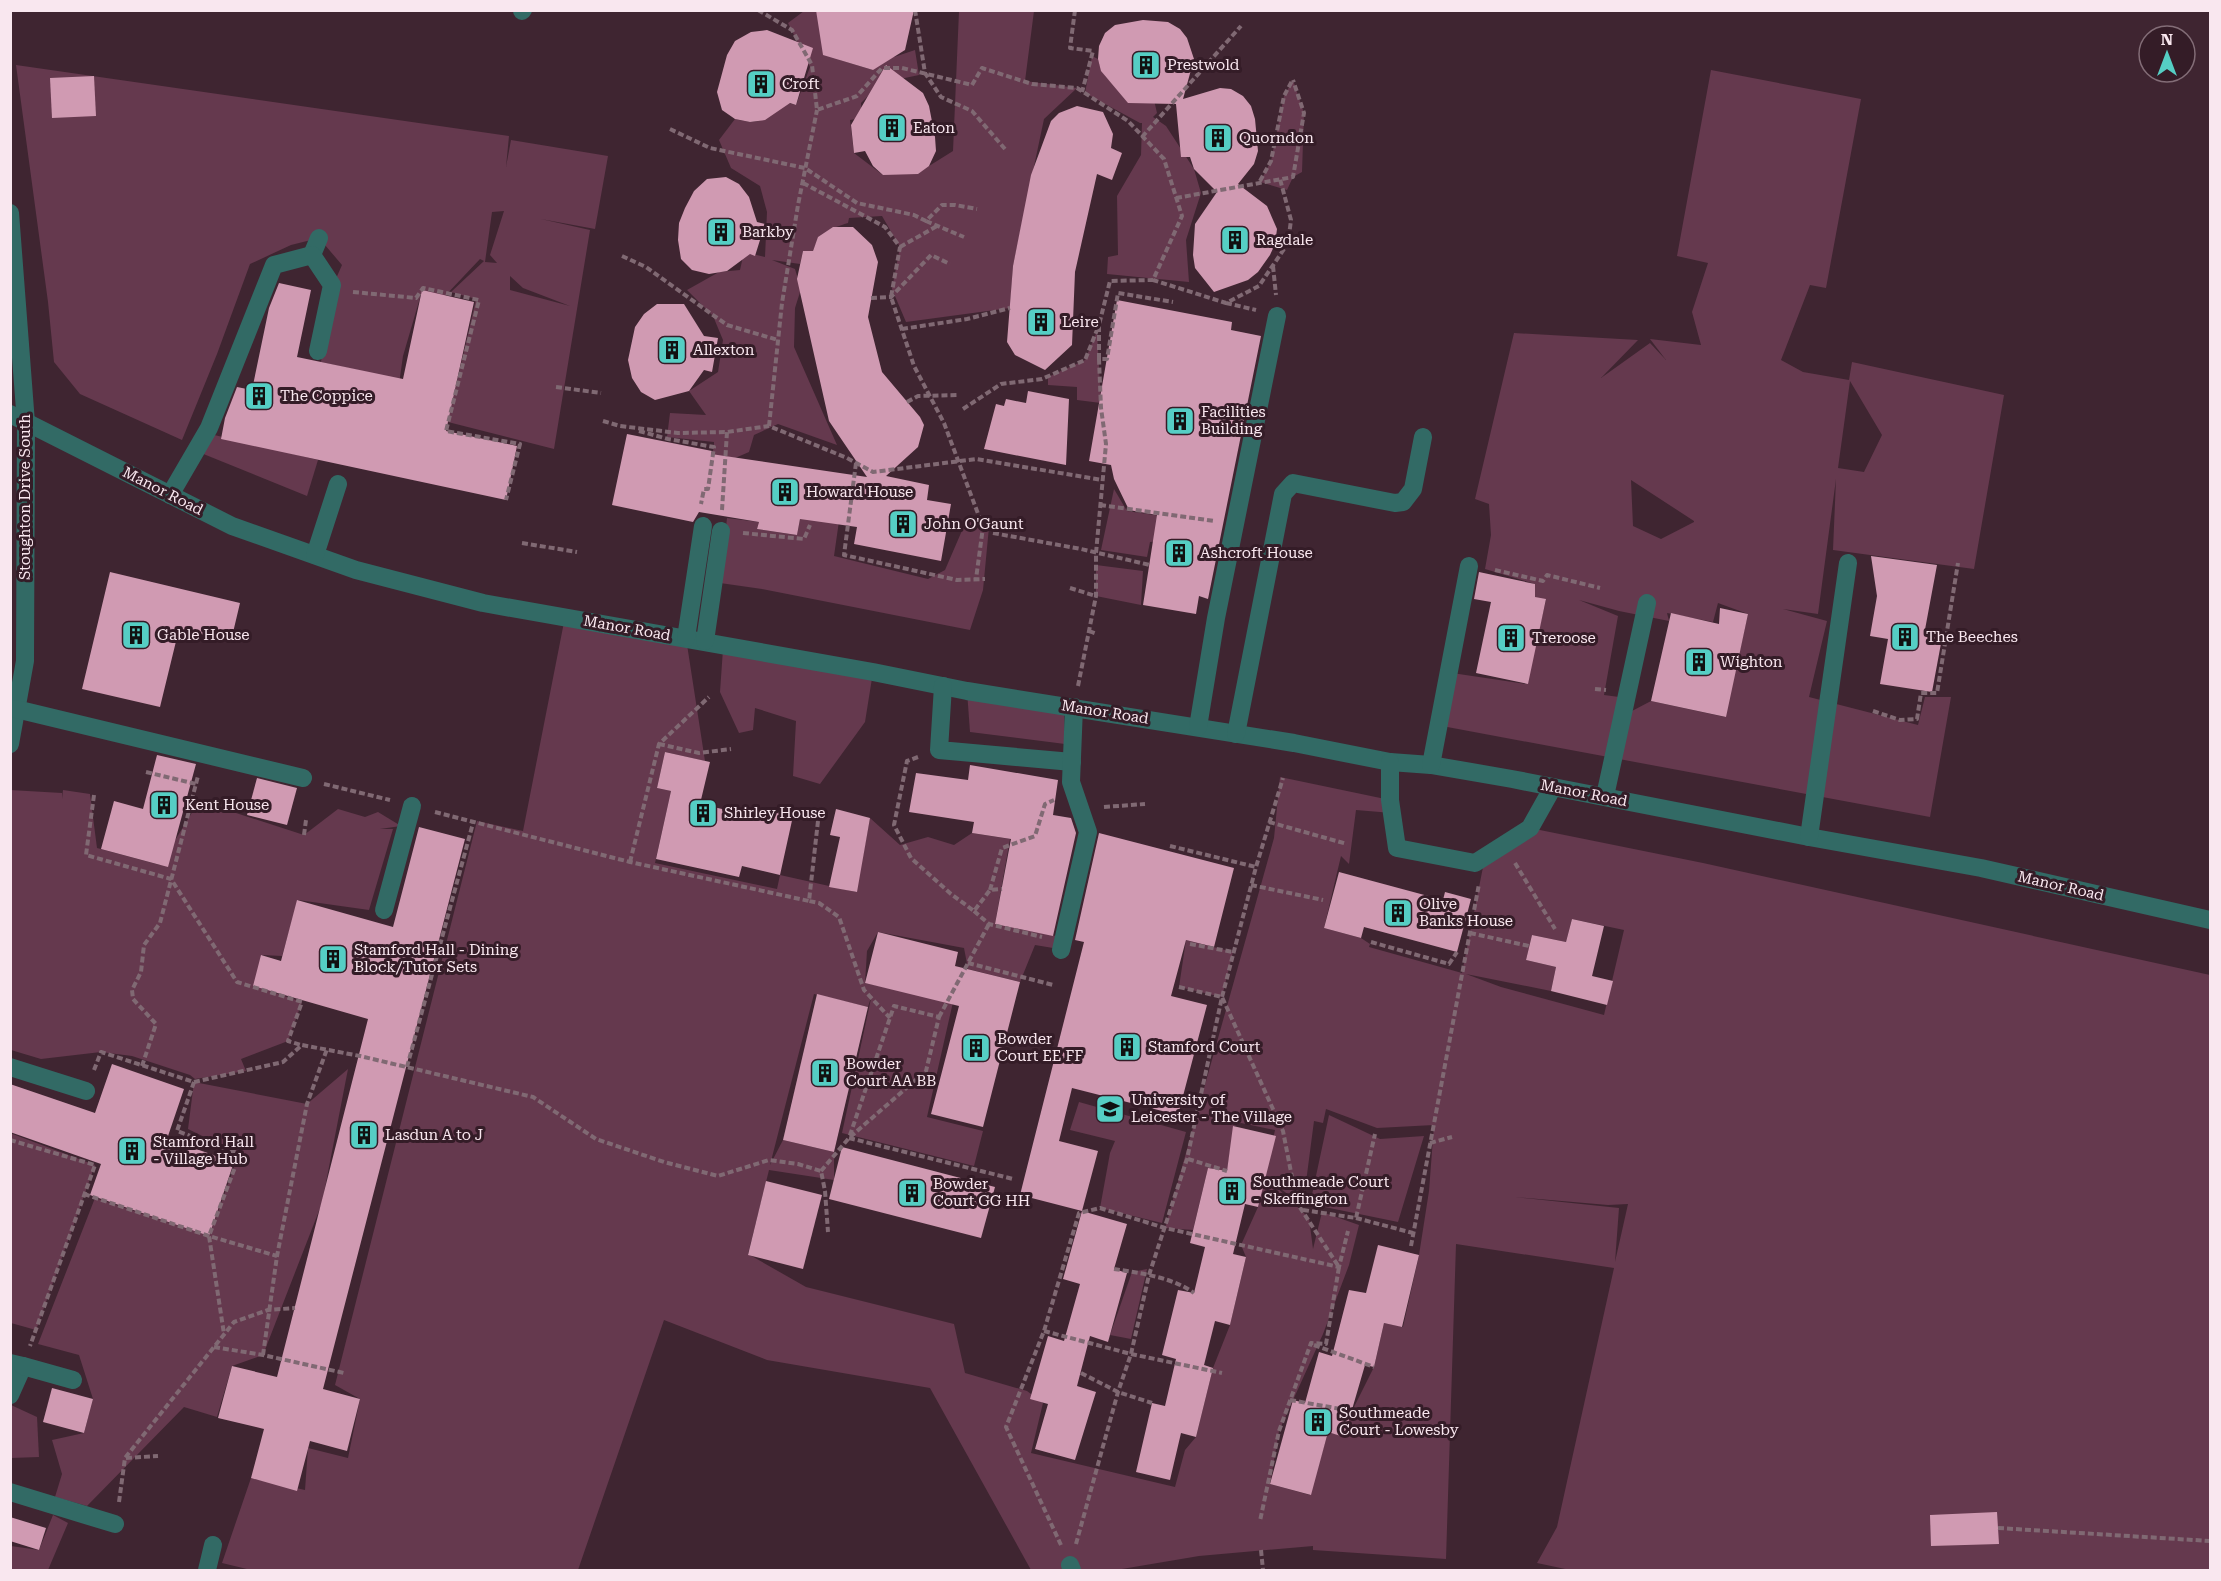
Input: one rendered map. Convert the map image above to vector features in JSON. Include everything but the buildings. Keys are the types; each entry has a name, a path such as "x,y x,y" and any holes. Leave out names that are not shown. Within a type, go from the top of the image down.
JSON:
{"street":[{"name":"Stoughton Drive South","path":"10,213 25,661 10,744"},
{"path":"312,255 319,238"},
{"path":"312,255 332,285 318,351"},
{"path":"170,495 209,428 274,265 312,255"},
{"path":"1198,727 1214,629 1278,316"},
{"name":"Manor Road","path":"18,419 232,526 356,570 483,603 705,641 943,686 1198,727 1390,762 1431,765 1605,796 1809,837 1982,868 2211,920"},
{"path":"1236,734 1283,494 1293,483 1395,503 1403,502 1413,489 1423,436"},
{"path":"315,555 338,484"},
{"path":"686,638 703,526"},
{"path":"705,641 721,531"},
{"path":"1809,837 1848,563"},
{"path":"1431,765 1469,566"},
{"path":"1605,796 1647,603"},
{"path":"943,686 939,750 1072,762"},
{"path":"1062,946 1088,832 1071,782 1074,707"},
{"path":"16,709 303,778"},
{"path":"1390,762 1390,800 1397,848 1475,863 1530,828 1553,787"},
{"path":"384,910 412,806"},
{"path":"10,1067 86,1091"},
{"path":"10,1395 17,1364 74,1380"},
{"path":"10,1492 116,1524"},
{"path":"207,1570 213,1545"}],"path":[{"path":"758,10 792,30 797,38 812,65 817,110 782,303 770,426"},
{"path":"915,10 925,73 941,97 972,111 1005,149"},
{"path":"1075,10 1070,48 1093,51 1082,92"},
{"path":"1142,136 1240,26"},
{"path":"817,110 857,96 882,68 902,68 972,85 982,68 1032,84 1077,88 1128,122 1164,159 1182,216 1153,280"},
{"path":"1176,198 1293,177 1304,113 1293,80 1284,96 1271,161 1260,182"},
{"path":"670,129 710,148 805,168 857,203 914,215 964,237"},
{"path":"963,409 1001,384 1042,379 1085,360 1099,325 1110,281 1153,280 1226,303 1259,286 1288,243 1291,220 1280,179"},
{"path":"802,183 885,227 900,247 891,297 914,366 944,423 983,527 976,579"},
{"path":"926,222 942,204 955,204 977,209"},
{"path":"900,247 937,226"},
{"path":"871,298 891,297 931,255 950,264"},
{"path":"622,256 646,267 727,325 778,340"},
{"path":"332,290 416,298 423,288 479,300 446,431 520,444 506,500"},
{"path":"1099,359 1107,359 1118,293 1173,302"},
{"path":"901,329 967,319 1010,308"},
{"path":"1074,707 1096,596 1096,553 1106,444 1101,408 1099,325"},
{"path":"556,387 601,393"},
{"path":"908,402 918,396 959,395"},
{"path":"603,421 668,440 714,447 708,489 704,489 699,520 703,526"},
{"path":"626,427 678,433 727,432 770,426 873,472 976,459 1102,480"},
{"path":"727,432 721,531 804,540 810,525"},
{"path":"856,463 844,555 957,580 985,579"},
{"path":"1100,505 1235,524"},
{"path":"993,533 1149,565"},
{"path":"522,543 577,552"},
{"path":"1873,711 1900,720 1917,719 1921,693 1937,693 1958,563"},
{"path":"1495,570 1544,581 1547,575 1600,588"},
{"path":"1070,588 1096,596"},
{"path":"1089,631 1097,634"},
{"path":"630,862 659,744 709,697"},
{"path":"659,744 699,753 731,749"},
{"path":"939,750 908,761 894,825 911,858 989,924 1062,946"},
{"path":"142,1066 156,1024 133,999 132,990 141,972 144,945 160,922 204,754"},
{"path":"146,772 196,784"},
{"path":"303,778 630,862 819,903 839,917 864,990 890,1019"},
{"path":"1071,1568 1118,1392 1131,1354 1149,1275 1187,1159 1233,952 1283,778"},
{"path":"94,795 86,855 171,879 237,982 302,1002 288,1041 533,1097 596,1138 664,1162 718,1176 769,1160 798,1164 821,1171"},
{"path":"974,911 990,890 1002,848 1035,836 1046,804 1078,801 1145,804"},
{"path":"809,901 819,812"},
{"path":"304,835 306,820"},
{"path":"406,1067 473,822"},
{"path":"1269,822 1347,844"},
{"path":"1504,844 1555,929"},
{"path":"1170,846 1256,867"},
{"path":"1411,1246 1485,857"},
{"path":"1251,885 1323,900"},
{"path":"990,890 1002,889"},
{"path":"821,1171 849,1138 926,1071 939,1017 989,924"},
{"path":"1470,933 1529,946"},
{"path":"1371,942 1449,964 1457,952"},
{"path":"1190,944 1233,952"},
{"path":"968,963 1053,985"},
{"path":"1179,987 1222,997"},
{"path":"1222,997 1283,1131 1297,1203 1339,1267"},
{"path":"849,1138 894,1006 939,1017"},
{"path":"86,1091 101,1052 194,1082 283,1062 302,1045"},
{"path":"263,1355 277,1256 307,1104 327,1049"},
{"path":"194,1082 177,1131 240,1154 208,1236 224,1334"},
{"path":"1356,1218 1375,1134"},
{"path":"1430,1143 1452,1137"},
{"path":"849,1138 1013,1179"},
{"path":"10,1140 95,1165 17,1364"},
{"path":"1187,1159 1227,1171"},
{"path":"821,1171 828,1232"},
{"path":"84,1194 208,1236 277,1256"},
{"path":"1071,1568 1006,1427 1044,1331 1079,1213 1100,1208 1165,1228 1339,1267"},
{"path":"1302,1209 1356,1218 1413,1233"},
{"path":"1311,1343 1326,1344 1339,1267 1348,1231"},
{"path":"1114,1269 1149,1275 1185,1287 1194,1293"},
{"path":"116,1524 125,1458 213,1347 234,1322 268,1310 295,1308"},
{"path":"1044,1331 1131,1354 1222,1372"},
{"path":"1311,1343 1374,1367"},
{"path":"1260,1521 1279,1431 1311,1343"},
{"path":"213,1347 263,1355 344,1373"},
{"path":"1081,1372 1118,1392 1152,1403"},
{"path":"1290,1400 1352,1411"},
{"path":"125,1458 158,1456"},
{"path":"1998,1528 2211,1541"},
{"path":"1261,1550 1263,1570"}],"shaded area":[{"path":"804,11 818,11 840,60 873,70 877,58 894,57 915,50 919,75 881,83 861,103 862,118 850,120 854,153 883,175 929,166 953,151 959,11 1034,11 1025,81 1077,88 1044,119 1013,266 1010,308 906,322 892,289 900,247 882,216 849,218 848,223 830,229 822,235 813,251 803,251 800,264 772,260 795,269 801,289 795,308 794,347 837,445 778,424 754,435 749,452 726,462 709,463 714,442 667,437 670,413 706,415 689,391 718,372 723,340 713,316 687,290 719,272 740,270 744,252 765,257 767,212 760,186 731,168 719,140 735,119 751,122 762,120 782,101 796,105 810,67 788,23"},
{"path":"1092,56 1098,59 1108,79 1116,85 1128,88 1128,103 1154,100 1157,113 1153,117 1166,126 1194,169 1201,193 1186,240 1189,282 1107,274 1108,257 1118,255 1117,196 1141,155 1142,123 1085,93"},
{"path":"16,65 509,136 506,167 511,140 608,156 595,229 541,219 590,230 554,449 448,422 476,299 451,292 484,261 480,259 445,296 422,291 403,356 393,426 366,372 321,362 331,290 342,265 319,238 291,245 250,264 182,440 80,394 54,362","holes":["504,211 490,255 497,263 485,262 492,212","510,276 523,288 570,306 510,290"]},
{"path":"1711,70 1861,99 1826,288 1810,285 1781,360 1803,372 1849,380 1852,362 2004,395 1974,569 1833,550 1836,479 1818,614 1783,609 1827,621 1809,697 1918,725 1925,697 1951,697 1930,817 1442,726 1452,673 1526,684 1546,600 1532,597 1535,584 1485,569 1491,535 1489,504 1475,499 1514,333 1638,340 1601,378 1650,343 1666,360 1650,339 1701,345 1692,312 1708,263 1677,256","holes":["1850,381 1882,435 1864,472 1838,468","1631,480 1694,521 1661,539 1633,526","1579,600 1669,621 1667,613 1713,622 1718,603 1748,614 1725,717 1651,701 1632,711 1627,698 1604,695 1618,616"]},
{"path":"1293,80 1304,113 1302,172 1293,177 1287,190 1260,182 1271,161 1284,96"},
{"path":"1097,331 1101,403 1077,400 1077,387 1048,385 1048,377 1085,360"},
{"path":"206,433 318,460 307,496 196,451"},
{"path":"1114,489 1127,511 1168,517 1166,540 1150,542 1147,557 1101,550"},
{"path":"840,514 834,556 928,579 945,570 967,519 989,527 983,590 970,630 762,589 720,583 727,518 759,522 757,529 797,535 800,519"},
{"path":"1096,565 1143,571 1141,605 1096,596"},
{"path":"565,617 686,638 705,761 665,752 657,788 671,791 655,863 777,889 780,875 856,892 870,818 900,845 928,837 954,845 972,833 1010,839 995,924 1056,936 1053,948 1035,945 1020,982 968,969 964,948 878,932 867,951 865,983 953,1002 927,1117 983,1131 974,1166 842,1133 872,994 868,1007 814,994 770,1165 783,1140 834,1152 834,1180 769,1170 748,1254 806,1287 954,1324 965,1373 1027,1391 1043,1403 1031,1453 1175,1487 1185,1450 1196,1437 1213,1368 1230,1325 1246,1257 1241,1245 1258,1207 1275,1130 1241,1123 1234,1126 1227,1171 1208,1168 1193,1230 1165,1228 1274,838 1280,777 1390,800 1392,813 1356,810 1349,864 1341,856 1324,928 1361,938 1370,944 1369,947 1462,973 1485,857 1530,828 1703,863 2210,975 2210,1570 1570,1570 1537,1563 1557,1527 1614,1268 1456,1244 1446,1559 1313,1550 1313,1546 1199,1556 1116,1570 1031,1570 930,1388 767,1360 664,1320 578,1570 251,1570 222,1563 251,1478 305,1490 308,1448 348,1458 360,1399 335,1385 477,821 523,831","holes":["1572,919 1624,930 1604,1015 1501,987 1466,974 1551,991 1556,967 1526,960 1532,935 1566,942","1326,1109 1377,1128 1434,1125 1429,1191 1419,1255 1403,1327 1384,1323 1374,1367 1352,1411 1344,1436 1328,1432 1310,1495 1270,1484 1279,1431 1323,1334 1349,1265 1359,1225 1322,1212 1313,1249 1309,1218 1271,1182 1303,1205 1314,1121 1323,1123","1514,1197 1608,1205 1628,1204 1615,1262 1619,1208"]},
{"path":"723,649 873,672 865,722 820,784 793,776 796,721 755,708 753,730 739,733 720,692"},
{"path":"967,691 1064,710 1065,744 970,732"},
{"path":"10,790 62,793 62,799 63,790 90,794 97,848 160,865 199,801 304,835 338,809 365,817 378,812 401,826 380,829 393,829 369,910 298,900 282,956 262,955 254,986 302,1002 288,1041 241,1059 246,1071 195,1079 190,1075 132,1056 101,1052 41,1059 11,1050"},
{"path":"1186,940 1233,952 1222,997 1179,987"},
{"path":"348,1069 322,1203 263,1355 232,1366 217,1417 184,1407 87,1506 55,1497 62,1474 52,1440 84,1433 93,1399 79,1355 38,1344 95,1198 209,1236 239,1154 188,1129 194,1082 307,1104"},
{"path":"1079,1102 1186,1132 1162,1223 1100,1208 1110,1153 1115,1141 1070,1130"},
{"path":"1329,1115 1380,1139 1424,1136 1398,1222 1310,1204"},
{"path":"10,1133 95,1165 36,1330 11,1323"},
{"path":"1147,1269 1131,1339 1110,1335 1132,1272"},
{"path":"11,1405 37,1417 39,1457 11,1458"},
{"path":"53,1515 68,1523 48,1570 11,1570 11,1546 39,1550"}],"place":[{"name":"Prestwold","path":"1146,65"},
{"name":"Croft","path":"761,84"},
{"name":"Eaton","path":"892,128"},
{"name":"Quorndon","path":"1218,138"},
{"name":"Barkby","path":"721,232"},
{"name":"Ragdale","path":"1235,240"},
{"name":"Leire","path":"1041,322"},
{"name":"Allexton","path":"672,350"},
{"name":"The Coppice","path":"259,396"},
{"name":"Facilities Building","path":"1180,421"},
{"name":"Howard House","path":"785,492"},
{"name":"John O'Gaunt","path":"903,524"},
{"name":"Ashcroft House","path":"1179,553"},
{"name":"Gable House","path":"136,635"},
{"name":"The Beeches","path":"1905,637"},
{"name":"Treroose","path":"1511,638"},
{"name":"Wighton","path":"1699,662"},
{"name":"Kent House","path":"164,805"},
{"name":"Shirley House","path":"703,813"},
{"name":"Olive Banks House","path":"1398,913"},
{"name":"Stamford Hall - Dining Block/Tutor Sets","path":"333,959"},
{"name":"Stamford Court","path":"1127,1047"},
{"name":"Bowder Court EE FF","path":"976,1048"},
{"name":"Bowder Court AA BB","path":"825,1073"},
{"name":"University of Leicester - The Village","path":"1110,1109"},
{"name":"Lasdun A to J","path":"364,1135"},
{"name":"Stamford Hall - Village Hub","path":"132,1151"},
{"name":"Southmeade Court - Skeffington","path":"1232,1191"},
{"name":"Bowder Court GG HH","path":"912,1193"},
{"name":"Southmeade Court - Lowesby","path":"1318,1422"}]}
